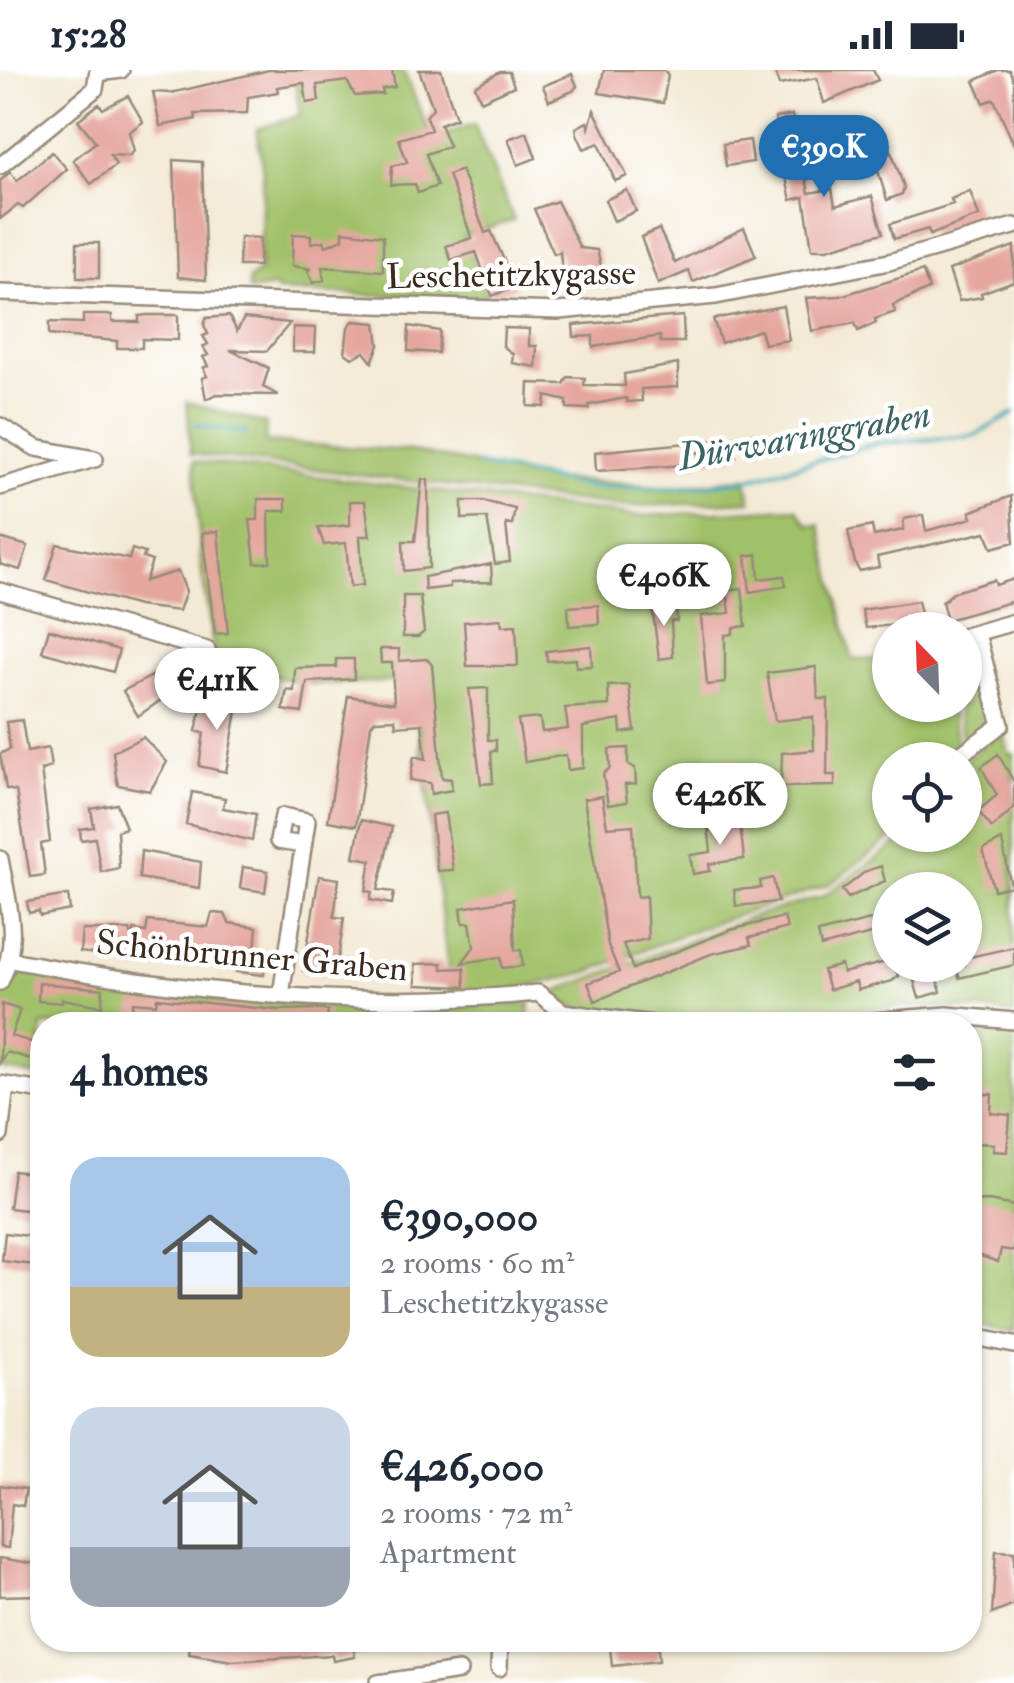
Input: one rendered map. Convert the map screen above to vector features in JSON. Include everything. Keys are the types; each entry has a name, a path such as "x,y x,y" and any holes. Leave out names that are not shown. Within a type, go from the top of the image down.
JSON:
{"street":[{"path":"0,166 95,89 98,72 121,70"},
{"name":"Leschetitzkygasse","path":"0,293 559,311 716,296 889,262 1014,226"},
{"path":"0,426 36,448 95,459 0,487"},
{"path":"0,591 208,650"},
{"path":"982,632 1014,622"},
{"path":"978,742 1001,725 982,668"},
{"path":"281,994 303,845"},
{"path":"0,859 14,940 12,960 0,982"},
{"name":"Schönbrunner Graben","path":"12,960 68,971 281,994 398,1000 538,993 563,1012"},
{"path":"982,1018 1014,1021"},
{"path":"0,1135 3,1084 30,1089"},
{"path":"982,1338 1014,1345"},
{"path":"498,1668 499,1652"},
{"path":"378,1683 459,1671"}],"green space":[{"path":"294,70 403,70 432,139 474,124 514,220 464,236 488,300 277,291 275,287 249,291 249,279 260,271 263,172 257,129 300,115"},
{"path":"187,402 266,424 265,442 411,451 551,479 672,487 746,478 751,501 623,507 191,454"},
{"path":"194,461 638,516 796,508 809,525 820,525 852,658 872,660 872,722 953,722 957,742 872,742 873,852 829,885 696,929 588,972 498,994 451,995 413,681 312,684 216,666 201,566"},
{"path":"982,667 996,720 963,741 960,722 982,722"},
{"path":"1002,731 1009,754 1014,754 1014,1014 945,1007 830,1012 600,1012 556,998 556,991 761,914 824,896 885,852 982,852 982,747"},
{"path":"21,972 340,1007 530,1004 529,1012 30,1012 30,1075 0,1069 0,997"},
{"path":"982,1025 1014,1028 1014,1331 982,1324"}],"building":[{"path":"269,70 392,70 395,87 382,89 383,94 355,96 347,81 317,85 319,101 307,103 304,83 277,87 278,92 248,97 247,113 195,114 196,119 160,126 153,92 171,93"},
{"path":"419,70 441,70 456,118 440,124 449,146 426,154 437,186 418,193 415,184 391,185 392,166 407,162 399,139 431,130 426,117 433,108"},
{"path":"604,70 664,70 668,75 663,103 599,93"},
{"path":"774,70 873,70 878,80 824,103 817,78 779,85"},
{"path":"998,70 1009,70 1014,81 1014,145 994,99 984,103 974,81"},
{"path":"500,72 509,72 514,86 481,101 475,86"},
{"path":"572,74 577,86 573,91 549,101 543,86"},
{"path":"128,96 143,122 129,132 134,151 129,156 110,155 116,165 91,184 73,160 96,142 78,120 99,104 103,109"},
{"path":"594,110 627,176 615,181 599,143 584,149 577,134 576,128 587,122 589,128"},
{"path":"792,115 809,193 832,189 835,206 872,196 883,233 827,249 812,249 804,197 791,200 777,139 775,118"},
{"path":"527,132 536,158 518,165 508,139"},
{"path":"750,140 753,162 726,166 723,144"},
{"path":"890,148 904,187 902,194 887,200 875,161 876,152"},
{"path":"52,152 67,169 23,208 18,205 0,219 0,181 10,172 17,181"},
{"path":"174,160 202,162 206,280 178,277"},
{"path":"461,170 485,233 491,231 516,287 492,296 476,252 451,260 446,246 472,238 448,175"},
{"path":"627,190 636,211 614,221 605,200"},
{"path":"970,191 979,216 930,235 928,229 894,239 890,224 953,204 951,199"},
{"path":"557,201 580,248 597,250 603,274 563,282 560,252 554,254 534,209"},
{"path":"744,228 756,256 693,282 689,271 658,284 641,237 659,229 675,263"},
{"path":"343,231 383,236 383,271 322,267 324,280 313,283 308,270 312,269 292,266 293,234 311,235 311,243 324,241 326,246 343,239"},
{"path":"240,237 260,238 259,266 239,266"},
{"path":"77,243 99,243 99,278 77,278"},
{"path":"1014,246 1014,281 981,293 982,297 959,301 949,270"},
{"path":"923,271 929,289 893,305 895,312 875,319 876,323 858,331 855,323 812,331 806,298 840,296"},
{"path":"783,306 789,340 764,344 760,330 721,343 713,319"},
{"path":"83,315 112,315 112,322 139,322 139,316 178,315 178,340 142,339 142,348 117,348 117,341 49,335 49,322 83,323"},
{"path":"229,316 237,331 244,318 290,323 267,351 230,350 269,368 263,387 278,395 217,394 206,399 202,378 207,376 203,368 208,366 203,357 208,355 203,347 208,344 203,336 208,334 204,325 206,318"},
{"path":"683,316 684,342 660,342 660,336 593,347 593,336 574,337 573,325"},
{"path":"353,321 376,323 379,345 372,362 364,352 352,358 345,353 348,327"},
{"path":"409,326 440,331 438,353 408,351"},
{"path":"293,327 316,328 315,352 293,352"},
{"path":"504,328 529,329 529,346 537,346 536,367 512,363 513,354 503,346"},
{"path":"678,364 678,387 641,389 642,401 627,402 626,398 589,405 589,409 567,408 567,401 546,396 545,407 528,406 529,383 564,384 568,377 585,378 584,385 625,386 624,374"},
{"path":"753,434 754,438 733,447 736,457 708,461 709,440"},
{"path":"687,443 688,453 698,452 699,464 596,471 595,452"},
{"path":"422,479 428,480 429,568 404,571 403,541 415,541"},
{"path":"1011,496 1014,542 992,548 986,532 877,557 879,567 859,571 855,563 848,531 872,526 874,536 903,530 904,519 923,515 926,531 972,518 970,512"},
{"path":"258,499 286,499 286,511 269,511 270,562 255,563 250,520 258,520"},
{"path":"350,501 365,501 370,536 360,536 363,585 350,587 346,543 324,545 318,528 350,525"},
{"path":"462,501 483,501 515,509 512,525 506,524 510,562 495,564 487,518 462,519"},
{"path":"218,531 228,633 215,634 202,533"},
{"path":"0,538 28,546 20,570 0,564"},
{"path":"57,544 129,559 132,549 145,553 143,558 152,561 145,581 178,571 186,591 179,611 138,606 46,580"},
{"path":"757,554 759,579 784,576 786,586 750,592 746,556"},
{"path":"491,564 492,582 450,583 450,587 425,590 424,577"},
{"path":"1014,579 1014,601 975,612 945,612 942,602 954,592 994,580 996,585"},
{"path":"742,588 746,626 733,628 733,634 725,635 725,683 707,685 701,616 730,613 727,590"},
{"path":"403,596 420,596 424,632 418,637 403,637"},
{"path":"918,601 921,612 872,612 872,627 866,628 862,610"},
{"path":"598,605 599,624 569,626 568,607"},
{"path":"676,605 677,621 671,621 673,657 659,659 652,606"},
{"path":"501,619 502,626 516,625 518,666 467,666 464,622"},
{"path":"49,629 119,650 113,672 42,652"},
{"path":"591,646 592,666 576,667 576,659 547,661 546,651"},
{"path":"380,649 399,649 399,661 427,659 432,665 442,778 451,779 452,790 431,794 430,783 410,780 414,756 426,759 422,724 396,726 395,719 375,720 371,725 356,826 328,821 348,696 394,703 392,663 381,663"},
{"path":"336,659 354,659 354,679 307,682 302,713 283,710 287,690 294,691 295,668 336,667"},
{"path":"816,667 818,699 828,699 827,775 835,775 835,786 781,787 782,753 814,750 813,717 775,721 767,673"},
{"path":"152,676 164,698 138,716 123,691"},
{"path":"629,685 635,731 621,733 620,720 583,727 583,768 568,770 566,755 525,762 518,720 540,718 542,732 568,729 565,708 609,705 608,686"},
{"path":"488,688 488,740 496,740 496,751 491,751 493,783 481,784 469,689"},
{"path":"215,698 231,702 237,711 226,772 199,766 204,733 196,731 202,705"},
{"path":"22,720 27,752 48,748 51,767 41,770 50,842 41,844 45,875 30,877 16,791 6,789 0,754 10,749 6,722"},
{"path":"143,737 167,762 150,791 118,785 116,776 113,752"},
{"path":"628,748 628,764 635,768 636,784 625,785 627,802 608,805 603,774 610,768 609,749"},
{"path":"998,754 1014,782 1014,808 992,828 982,816 982,808 997,795 982,766"},
{"path":"192,792 225,798 223,808 256,814 252,841 186,824"},
{"path":"602,796 607,827 633,825 637,897 646,896 648,939 623,944 633,969 730,930 784,917 787,928 749,938 751,945 711,954 595,1001 588,983 619,972 608,945 584,799"},
{"path":"117,804 126,828 117,831 119,868 101,872 95,838 81,840 80,829 94,827 91,809"},
{"path":"445,813 453,870 437,871 431,815"},
{"path":"361,820 392,827 378,890 394,892 392,904 370,900 372,892 366,891 371,860 354,857"},
{"path":"740,823 744,859 709,864 710,871 693,874 690,855 711,852 708,827"},
{"path":"1002,840 1011,886 994,890 983,850"},
{"path":"141,851 201,862 199,888 139,878"},
{"path":"881,866 883,872 872,872 872,887 848,898 842,890 866,871"},
{"path":"243,867 268,871 265,892 240,888"},
{"path":"319,876 339,879 334,917 344,918 337,966 326,964 324,974 303,971"},
{"path":"773,878 778,902 736,906 734,890 761,888 760,881"},
{"path":"68,895 70,910 40,916 39,911 29,913 27,902"},
{"path":"513,899 515,950 521,950 523,966 502,968 501,957 462,963 474,947 470,923 463,923 461,908"},
{"path":"212,913 225,914 229,923 257,927 255,951 266,952 264,975 236,972 238,955 146,952 145,961 80,952 82,930 130,930 133,941 134,930 146,932 148,921 208,927"},
{"path":"872,920 872,934 821,947 818,933"},
{"path":"1014,947 1014,965 982,973 982,954"},
{"path":"442,963 442,969 464,968 465,987 416,985 415,964"},
{"path":"841,965 843,973 872,966 872,982 888,982 858,990 856,982 829,990 823,970"},
{"path":"914,982 938,982 941,992 919,998"},
{"path":"39,983 103,989 102,1006 62,999 62,1003 38,1001"},
{"path":"157,998 328,1011 132,1012 133,1002 156,1004"},
{"path":"2,1004 20,1010 11,1036 30,1042 30,1059 6,1052 0,1062"},
{"path":"982,1094 992,1094 991,1113 1010,1115 1007,1152 993,1151 994,1144 982,1143"},
{"path":"14,1171 30,1173 30,1211 9,1208"},
{"path":"982,1201 1014,1206 1014,1251 1001,1249 998,1262 982,1256"},
{"path":"5,1233 30,1236 30,1264 2,1261"},
{"path":"0,1485 26,1489 23,1506 12,1504 8,1548 0,1547"},
{"path":"996,1551 1014,1552 1014,1605 992,1614"},
{"path":"0,1558 30,1563 30,1595 0,1596"},
{"path":"354,1652 355,1657 333,1661 332,1655 232,1661 189,1654"},
{"path":"611,1652 658,1652 659,1661 612,1666"}],"waterway":[{"name":"Dürwaringgraben","path":"478,465 592,487 689,487 746,480 878,443 974,436 1014,413"},
{"name":"Dürwaringgraben","path":"196,425 246,433"}]}
